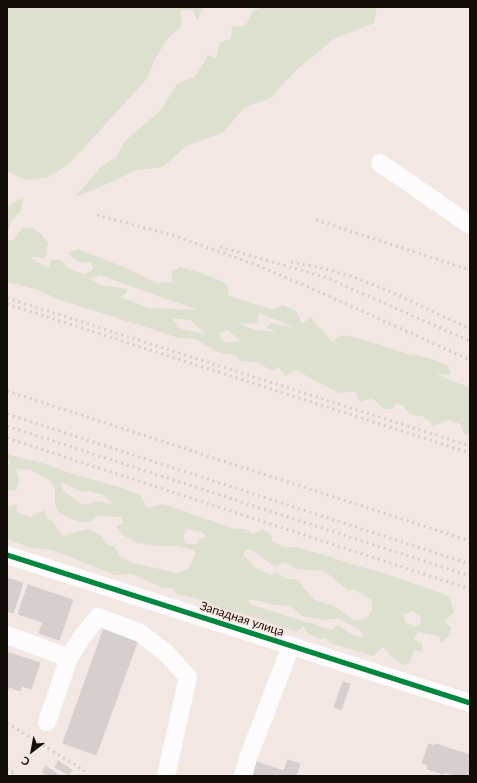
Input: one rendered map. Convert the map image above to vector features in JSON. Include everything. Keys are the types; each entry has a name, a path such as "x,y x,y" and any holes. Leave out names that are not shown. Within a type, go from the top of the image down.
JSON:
{"street":[{"path":"380,163 470,225"},
{"name":"Западная улица","path":"7,555 470,702"},
{"path":"47,722 69,658 82,637 98,617 140,633 166,653 188,677 166,776"},
{"path":"7,635 69,658"},
{"path":"243,776 248,758 291,646"}],"green space":[{"path":"7,7 204,7 197,20 193,10 180,10 182,26 168,38 155,59 146,80 68,165 48,177 26,180 7,172"},
{"path":"265,7 377,7 374,23 334,39 295,71 271,98 244,108 224,132 186,146 163,167 136,170 75,197 100,168 117,156 125,141 161,110 177,84 195,77 208,55 216,58 220,42 231,39 232,27 246,25 253,10"},
{"path":"23,198 21,211 11,221 7,236 7,207"},
{"path":"23,228 33,228 41,234 48,243 46,258 29,257 48,268 52,260 61,260 69,269 84,274 93,270 92,263 78,262 67,253 78,249 126,268 156,283 173,282 171,273 180,267 204,274 227,284 229,296 272,309 283,305 297,312 302,324 310,317 332,341 343,335 362,339 408,354 429,358 448,365 451,375 436,374 470,387 470,433 465,435 460,424 449,420 434,426 424,417 410,414 402,405 397,403 393,409 384,409 372,398 360,402 354,391 338,393 296,370 285,376 279,367 271,370 255,362 240,361 235,355 219,353 196,339 178,338 60,300 36,289 7,282 7,240 13,240","holes":["100,275 198,310 149,308 120,297 127,293 127,289 100,285 89,279","259,313 291,327 271,323 266,327 276,332 256,330 239,324 257,323","171,318 190,320 206,334 181,329","228,330 240,341 224,343 219,333"]},
{"path":"7,454 120,487 140,495 147,508 163,504 235,529 245,529 253,534 262,529 271,534 272,542 284,547 295,547 328,556 381,572 449,596 454,612 445,621 451,628 448,637 441,643 439,636 418,632 414,640 422,643 422,652 414,650 410,663 403,665 391,656 383,647 373,656 330,643 326,637 321,639 308,634 303,626 297,632 247,615 221,609 206,601 176,594 173,588 163,588 132,574 115,575 52,550 31,548 7,539 7,506 16,504 17,512 30,517 44,510 47,518 53,522 63,537 71,533 88,529 101,536 106,544 115,547 119,556 133,563 177,573 189,568 196,554 193,550 177,546 136,543 122,534 116,526 124,523 120,517 98,516 90,522 78,522 59,513 55,505 55,488 50,480 31,470 16,468 19,480 16,491 7,490 7,466 10,463 7,460","holes":["61,482 82,492 89,491 104,495 112,504 98,501 83,505 63,490","186,529 201,532 207,537 200,538 196,544 186,544 183,537","246,549 253,551 275,567 285,562 296,569 321,571 331,576 347,590 355,590 372,600 372,611 366,619 354,620 334,606 315,600 298,580 284,578 277,572 270,575 256,568 243,555","250,599 275,605 291,606 302,616 325,620 338,618 360,630 365,638 351,634 338,625 332,630 249,604","412,611 420,616 421,624 415,627 405,622 403,615"]}],"building":[{"path":"7,578 23,583 13,613 7,611"},
{"path":"28,585 73,600 63,629 18,614"},
{"path":"43,622 63,629 59,640 39,633"},
{"path":"104,628 138,640 96,755 63,743"},
{"path":"7,652 31,660 20,691 9,687 11,681 7,680"},
{"path":"31,660 40,663 31,689 22,686"},
{"path":"7,680 11,681 7,693"},
{"path":"343,682 350,684 341,710 334,707"},
{"path":"429,744 435,746 436,744 451,749 443,774 427,769 428,765 422,763"},
{"path":"451,749 470,755 470,776 457,776 444,772"},
{"path":"288,760 300,764 296,776 282,776"},
{"path":"58,761 72,770 69,775 55,767"},
{"path":"257,762 284,771 282,776 252,776"},
{"path":"46,766 60,776 49,776 42,772"}],"railway":[{"path":"97,215 175,236 259,266 470,360"},
{"path":"316,220 470,270"},
{"path":"220,247 325,277 470,341"},
{"path":"291,262 318,267 351,276 389,291 470,329"},
{"path":"7,298 470,446"},
{"path":"7,304 470,453"},
{"path":"7,391 470,541"},
{"path":"7,414 470,564"},
{"path":"7,426 470,576"},
{"path":"7,438 470,589"},
{"path":"7,723 85,771"},
{"path":"7,768 16,776"}],"cycle path":[{"path":"7,555 470,703"}]}
